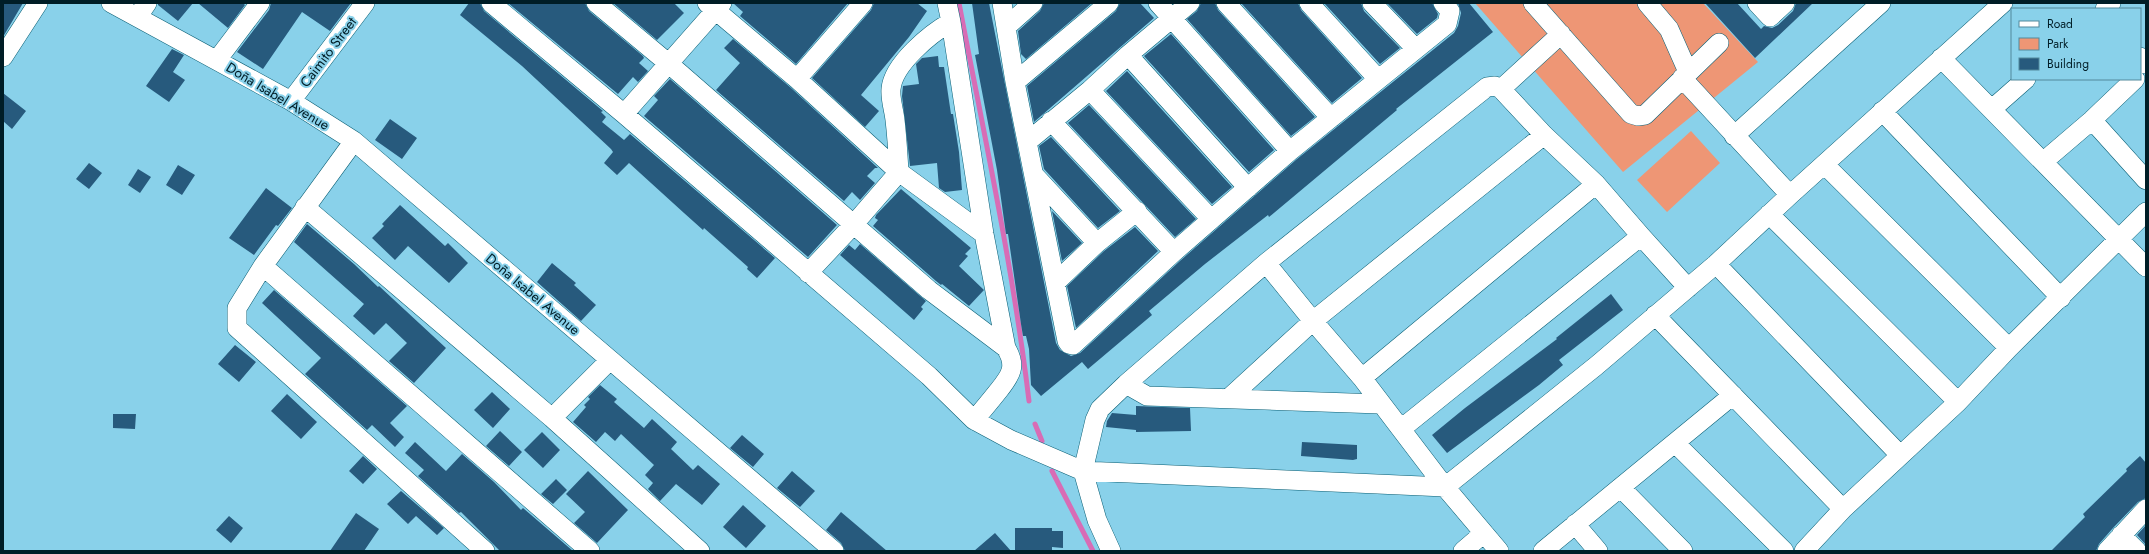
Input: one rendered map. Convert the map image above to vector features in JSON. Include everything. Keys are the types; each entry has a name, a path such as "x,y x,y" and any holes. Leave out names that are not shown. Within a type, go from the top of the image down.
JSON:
{"street":[{"path":"6,47 38,3"},
{"name":"Doña Isabel Avenue","path":"111,3 143,10 217,60 291,101 354,142 834,551"},
{"path":"217,60 260,3"},
{"name":"Caimito Street","path":"291,101 365,3"},
{"path":"491,3 624,114 929,376 974,420 1011,440 1083,471 1445,487 1507,439 1716,264 1790,194 1825,165 1882,111 2004,3"},
{"path":"596,3 668,62 929,290 1006,348"},
{"path":"797,79 863,3"},
{"path":"947,3 984,234 1006,348 1010,356 1012,371 1008,381 974,420"},
{"path":"1002,3 1015,82 1067,341 1069,344 1073,345 1211,219 1290,151 1450,20 1450,11 1443,3"},
{"path":"1007,26 1033,3"},
{"path":"1015,82 1109,3"},
{"path":"1158,3 1290,151"},
{"path":"1027,142 1090,90 1128,55 1190,3"},
{"path":"1226,3 1331,118"},
{"path":"1309,3 1378,79"},
{"path":"1372,3 1416,49"},
{"path":"1534,3 1631,114 1638,116 1645,115 1719,43"},
{"path":"1647,3 1669,29 1685,75 1734,136 1790,194"},
{"path":"1757,3 1770,17 1785,3"},
{"path":"1734,136 1881,3"},
{"path":"624,114 715,5 898,172 984,234"},
{"path":"808,273 854,224 898,172 897,140 891,88 896,75 909,56 937,29 951,22"},
{"path":"1501,89 1562,34"},
{"path":"1128,55 1248,188"},
{"path":"1941,58 2044,161 2146,267"},
{"path":"1992,109 2025,80"},
{"path":"2044,161 2092,120 2133,80"},
{"path":"1111,551 1097,520 1083,471 1095,420 1100,409 1126,384 1266,262 1487,87 1495,86 1501,89 1544,135 1596,184 1688,288"},
{"path":"1090,90 1211,219"},
{"path":"1882,111 2061,298"},
{"path":"2092,120 2146,180"},
{"path":"1051,121 1174,252"},
{"path":"1229,398 1313,321 1544,135"},
{"path":"354,142 263,266 237,308 237,328 485,551"},
{"path":"1825,165 2009,348"},
{"path":"1035,176 1097,243"},
{"path":"1362,378 1596,184"},
{"path":"305,208 552,418 692,548"},
{"path":"1056,282 1097,243 1137,211"},
{"path":"1804,551 1843,509 1958,402 2009,348 2146,212"},
{"path":"1769,214 1958,402"},
{"path":"1401,429 1641,236"},
{"path":"1266,262 1313,321 1362,378 1380,404 1445,487 1499,551"},
{"path":"1716,264 1900,455"},
{"path":"263,266 590,551"},
{"path":"1655,315 1843,509"},
{"path":"552,418 610,360"},
{"path":"1126,384 1147,396 1380,404"},
{"path":"1543,551 1733,395"},
{"path":"1675,443 1784,551"},
{"path":"1621,488 1683,551"},
{"path":"2107,551 2146,509"},
{"path":"1575,524 1598,551"},
{"path":"1463,551 1484,532"},
{"path":"2121,535 2137,551"}],"green space":[{"path":"1475,3 1703,3 1758,62 1623,172"},
{"path":"1691,131 1720,163 1667,212 1637,180"}],"building":[{"path":"3,3 23,3 3,37"},
{"path":"158,3 193,3 178,21 158,5"},
{"path":"198,3 243,3 245,5 228,28"},
{"path":"271,3 351,3 330,31 302,12 263,69 237,52 269,10"},
{"path":"469,3 480,3 484,11 603,111 601,112 606,117 602,122 624,140 630,134 775,258 757,278 747,269 748,267 704,228 703,230 629,163 617,175 604,163 613,152 611,149 522,66 460,15"},
{"path":"508,3 585,3 589,11 643,56 644,58 639,63 648,71 638,82 633,77 618,94"},
{"path":"613,3 674,3 684,13 657,40"},
{"path":"733,3 848,3 796,64 740,16 743,12"},
{"path":"874,3 917,3 927,11 909,37 861,95 879,111 865,127 812,78 871,10"},
{"path":"972,3 989,3 1056,343 1060,350 1071,356 1080,353 1181,260 1297,159 1454,33 1458,26 1461,13 1458,3 1469,3 1493,32 1396,109 1397,110 1269,217 1268,215 1205,264 1149,311 1152,315 1088,369 1082,362 1041,396 1031,385 1029,349 1026,336 1023,336 1008,234 1006,234 997,170 975,55 979,54"},
{"path":"1044,3 1092,3 1026,59 1021,54 1018,31 1040,11"},
{"path":"1120,3 1140,3 1154,18 1034,122 1027,86 1116,11"},
{"path":"1201,3 1215,3 1218,10 1315,117 1291,136 1187,19 1197,11"},
{"path":"1241,3 1298,3 1301,10 1362,78 1332,103"},
{"path":"1324,3 1361,3 1364,11 1400,48 1380,64"},
{"path":"1387,3 1432,3 1438,14 1437,18 1417,34"},
{"path":"1705,3 1737,3 1761,29 1764,26 1772,28 1778,25 1793,11 1796,3 1813,3 1755,58"},
{"path":"1171,34 1274,150 1249,172 1144,56"},
{"path":"733,39 790,87 878,168 875,168 867,176 875,183 860,200 852,192 844,201 716,90 740,63 724,48"},
{"path":"172,49 184,55 173,72 185,80 169,102 146,86"},
{"path":"938,56 939,67 944,67 951,114 953,114 959,152 962,190 945,192 939,188 937,163 910,166 902,96 903,86 919,84 916,64 922,58"},
{"path":"1127,71 1232,187 1212,204 1106,91"},
{"path":"670,79 837,225 808,257 644,116 658,100 654,96"},
{"path":"3,93 26,111 12,129 3,121"},
{"path":"1089,105 1196,219 1175,237 1068,123"},
{"path":"390,119 417,138 402,159 375,140"},
{"path":"1051,137 1120,211 1098,228 1044,169 1039,146"},
{"path":"89,163 102,173 89,189 76,179"},
{"path":"178,165 195,175 182,195 166,185"},
{"path":"138,169 151,177 140,193 128,185"},
{"path":"266,188 292,208 278,226 276,225 254,255 229,238"},
{"path":"901,189 971,248 965,254 968,256 959,266 984,290 969,306 942,284 941,285 936,281 873,226 878,220 875,218 876,215"},
{"path":"400,205 445,246 448,243 468,263 449,283 408,246 395,260 372,238 384,226 382,224"},
{"path":"1052,211 1082,243 1062,261"},
{"path":"307,224 354,264 378,287 379,286 446,348 414,383 389,361 407,343 386,323 374,335 353,316 364,304 294,242"},
{"path":"1135,227 1158,251 1076,328 1067,286 1104,251"},
{"path":"860,244 926,301 921,307 923,309 914,320 840,255 849,245 855,250"},
{"path":"552,263 576,283 574,285 596,305 581,321 537,282"},
{"path":"274,290 407,406 390,423 404,437 395,447 372,425 367,430 305,374 321,358 262,303"},
{"path":"1611,294 1623,310 1559,360 1563,365 1539,385 1447,453 1432,435 1465,408 1557,339 1556,338"},
{"path":"235,345 256,362 239,382 218,364"},
{"path":"600,385 617,399 614,402 644,428 652,419 677,442 671,449 693,470 698,465 720,484 702,505 676,484 660,501 648,489 653,483 645,475 654,465 621,434 615,441 605,432 596,442 573,422 586,407 584,405 590,399 588,397"},
{"path":"492,392 510,409 493,428 474,410"},
{"path":"287,394 317,422 301,439 271,411"},
{"path":"1136,406 1190,408 1191,431 1136,432 1136,430 1106,427 1107,421 1112,413 1136,415"},
{"path":"113,414 136,414 135,429 113,428"},
{"path":"500,431 522,452 509,466 486,446"},
{"path":"542,432 560,450 543,468 524,450"},
{"path":"742,435 764,454 753,467 730,448"},
{"path":"415,442 446,471 462,454 494,482 521,510 523,508 573,551 500,551 461,512 459,513 418,476 424,470 405,453"},
{"path":"1302,442 1357,445 1357,459 1353,460 1301,456"},
{"path":"363,456 377,469 363,484 349,471"},
{"path":"2140,456 2146,463 2146,498 2138,502 2113,528 2099,544 2096,551 2051,551 2085,517 2083,514 2127,471 2126,469"},
{"path":"588,471 628,510 597,543 574,523 585,512 566,494"},
{"path":"792,471 815,491 800,507 777,488"},
{"path":"556,479 567,490 553,504 541,494"},
{"path":"401,491 444,528 437,535 416,516 408,524 387,504"},
{"path":"743,505 766,526 746,548 723,527"},
{"path":"841,512 887,551 845,551 841,543 826,530"},
{"path":"356,513 379,529 364,551 330,551"},
{"path":"229,516 243,528 231,543 216,530"},
{"path":"2146,525 2146,545 2137,535"},
{"path":"1015,528 1052,528 1052,531 1063,531 1063,548 1052,547 1052,551 1015,551"},
{"path":"995,533 1011,551 974,551"}],"waterway":[{"path":"959,3 1015,301 1029,401"},
{"path":"1035,424 1042,441"},
{"path":"1052,471 1093,551"}]}
